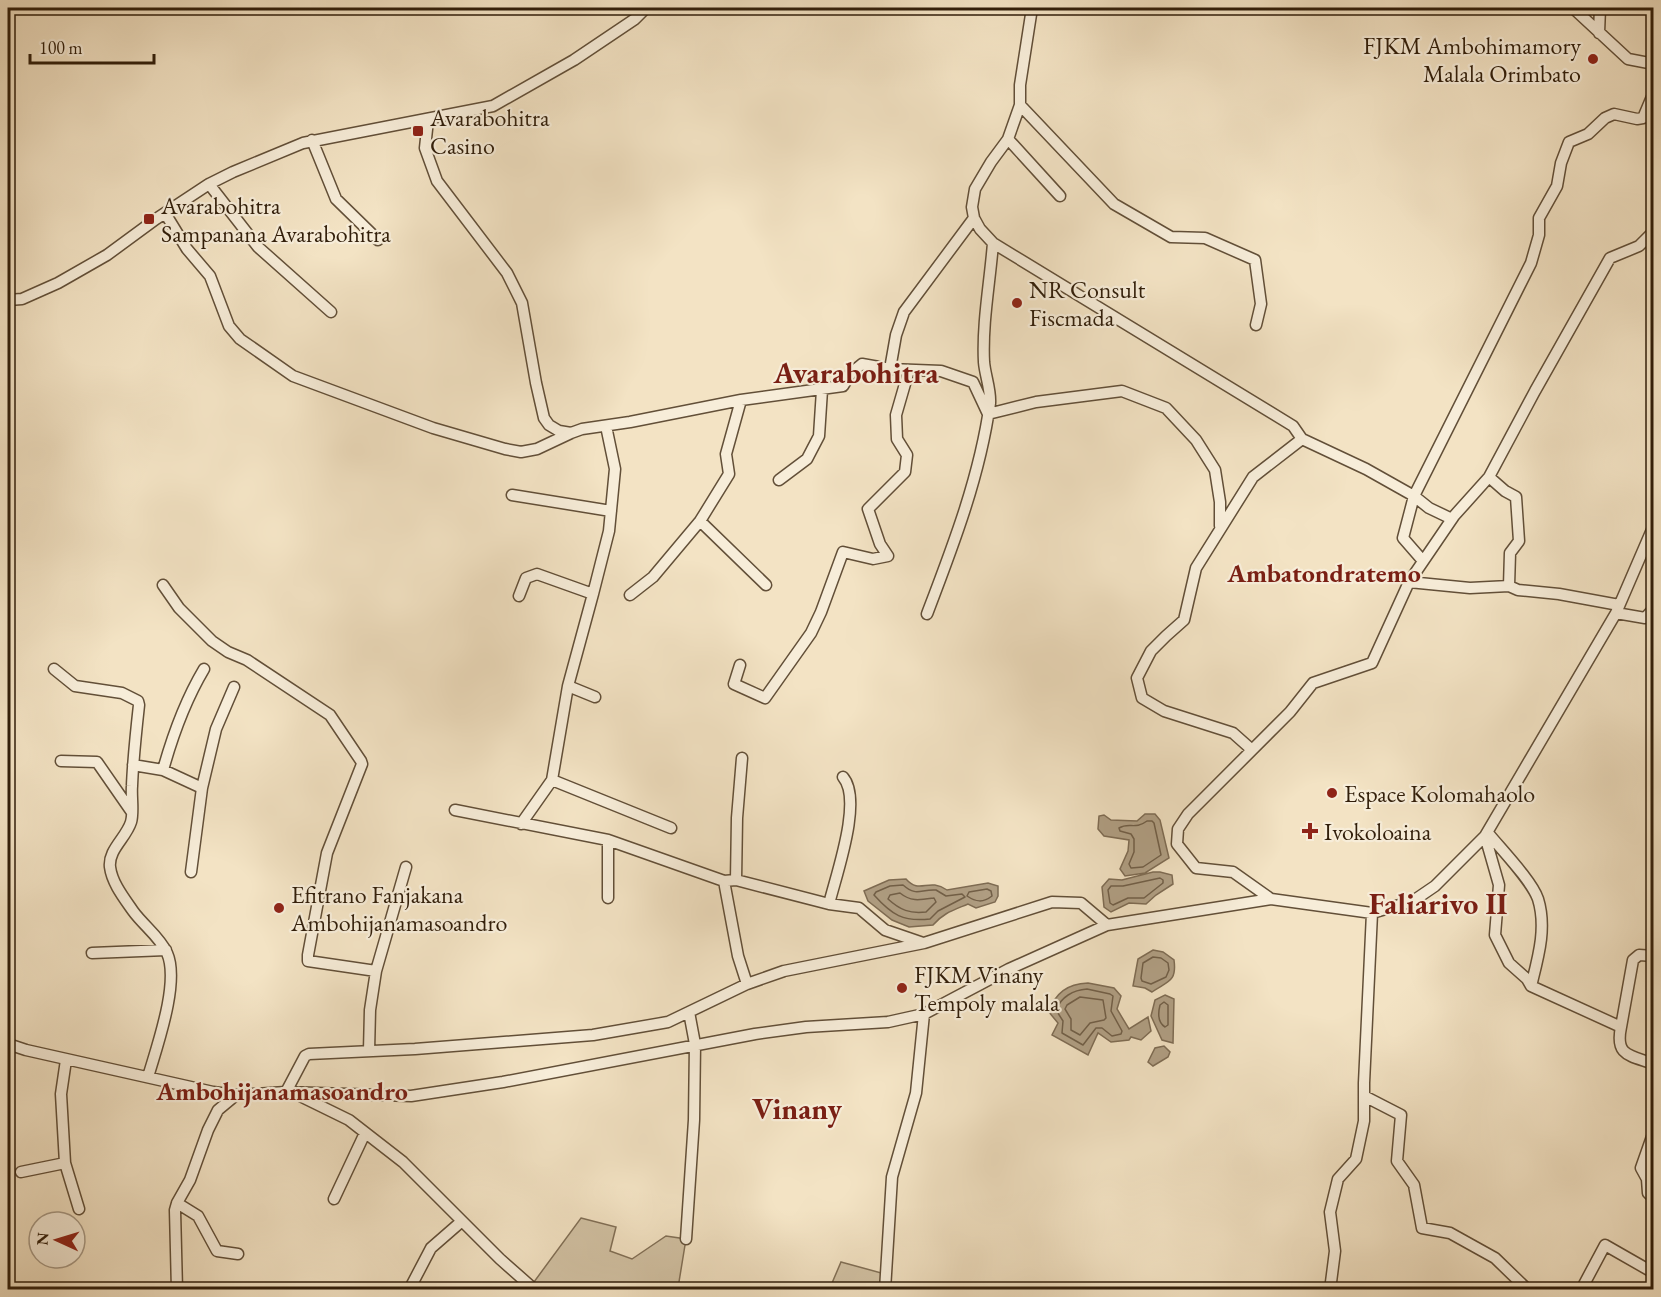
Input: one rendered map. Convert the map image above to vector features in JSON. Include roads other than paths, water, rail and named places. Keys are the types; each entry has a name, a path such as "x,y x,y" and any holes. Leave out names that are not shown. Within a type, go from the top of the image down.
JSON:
{"street":[{"path":"8,300 22,299 58,283 107,255 209,184 312,140 493,106 574,60 635,19 646,8"},
{"path":"1032,8 1020,86 1020,105 1008,140 991,162 975,189 972,207 974,218 980,229 993,243 1293,426 1302,439 1366,469 1452,519"},
{"path":"1573,8 1628,59 1653,64"},
{"path":"1599,33 1600,8"},
{"path":"1423,561 1403,538 1414,496 1531,262 1539,235 1539,218 1557,186 1561,163 1569,142 1588,135 1605,118 1614,114 1637,119 1643,118 1653,92"},
{"path":"1020,105 1114,204 1171,237 1205,238 1255,260 1261,304 1256,325"},
{"path":"428,120 426,148 437,181 507,273 522,303 544,418 549,425 559,431 571,432"},
{"path":"312,140 336,199 378,240"},
{"path":"1008,140 1060,196"},
{"path":"209,184 258,247 331,312"},
{"path":"165,213 187,249 210,276 229,326 240,339 293,376 433,428 505,449 521,452 537,449 582,429 741,400 843,386 851,373 862,364 890,369 941,371 974,382 988,414"},
{"path":"890,369 896,335 904,312 974,218"},
{"path":"1270,898 1233,872 1196,868 1177,844 1178,829 1188,814 1290,712 1313,683 1372,663 1409,582 1452,519 1489,477 1610,258 1639,246 1653,231"},
{"path":"927,614 953,546 979,462 988,414 990,400 984,363 993,243"},
{"path":"740,665 734,684 765,698 811,633 843,552 873,559 888,556 880,544 868,509 905,472 907,454 897,439 896,415 909,370"},
{"path":"779,480 807,459 819,436 822,390"},
{"path":"988,414 1036,402 1122,391 1166,408 1196,440 1215,470 1220,502 1220,527"},
{"path":"630,596 653,577 700,521 729,474 726,454 741,400"},
{"path":"521,824 552,780 568,686 609,531 615,469 606,426"},
{"path":"1251,749 1233,733 1164,711 1142,698 1137,678 1151,651 1184,620 1196,568 1253,477 1302,439"},
{"path":"1489,477 1516,497 1518,541 1510,553 1509,586"},
{"path":"512,495 611,511"},
{"path":"700,521 766,585"},
{"path":"8,1044 66,1060 190,1088 236,1095 290,1093 411,1096 502,1082 695,1044 806,1028 888,1022 924,1014 1009,969 1107,924 1270,898 1372,913 1413,901 1435,886 1486,834 1618,609 1653,525"},
{"path":"519,596 526,578 537,574 593,594"},
{"path":"1409,582 1470,588 1509,586 1518,590 1559,594 1645,618 1653,608"},
{"path":"162,585 179,608 212,642 248,660 330,715 361,761 362,764 327,853 308,961 376,971"},
{"path":"54,669 75,686 122,693 138,701 131,824 110,859 112,877 137,916 166,950 171,963 169,996 148,1077"},
{"path":"164,770 189,693 204,669"},
{"path":"568,686 595,697"},
{"path":"191,873 202,789 216,729 234,687"},
{"path":"736,880 736,818 742,758"},
{"path":"61,761 97,762 131,811"},
{"path":"133,765 164,770 202,789"},
{"path":"829,904 851,813 850,789 843,777"},
{"path":"552,780 671,828"},
{"path":"455,810 608,840 724,881 736,880 829,904 859,908 885,930 924,943"},
{"path":"1486,834 1538,898 1541,945 1531,986"},
{"path":"1486,834 1499,885 1495,935 1509,963 1527,979 1531,986 1620,1027"},
{"path":"608,840 608,898"},
{"path":"369,1051 370,1010 376,971 406,867"},
{"path":"724,881 738,956 747,984"},
{"path":"290,1093 305,1056 309,1054 415,1049 593,1035 668,1022 747,984 784,971 924,943 1052,902 1081,903 1107,924"},
{"path":"1330,1290 1335,1251 1330,1212 1338,1179 1356,1159 1364,1122 1372,913"},
{"path":"92,953 166,950"},
{"path":"1653,956 1639,955 1633,960 1618,1040 1624,1052 1653,1064"},
{"path":"686,1239 694,1120 695,1044 688,1012"},
{"path":"885,1290 892,1177 916,1092 924,1014"},
{"path":"66,1060 61,1094 65,1163 79,1209"},
{"path":"290,1093 345,1118 404,1162 500,1259 535,1290"},
{"path":"177,1290 175,1210 177,1203 190,1180 208,1130 218,1110 236,1095"},
{"path":"1364,1096 1401,1114 1397,1161 1414,1185 1422,1228 1450,1233 1495,1258 1528,1290"},
{"path":"1653,1131 1641,1168 1647,1179 1648,1193 1653,1199"},
{"path":"334,1199 365,1133"},
{"path":"21,1172 65,1163"},
{"path":"177,1203 198,1216 217,1251 238,1254"},
{"path":"409,1290 431,1248 462,1221"},
{"path":"1581,1290 1605,1245 1653,1273"}],"water":[{"path":"1145,814 1155,814 1160,820 1169,858 1145,873 1125,876 1120,869 1128,851 1129,840 1104,836 1098,829 1099,816 1104,815 1111,820 1137,821"},
{"path":"1153,872 1172,875 1173,884 1146,904 1129,903 1111,912 1104,907 1102,887 1109,879 1122,880"},
{"path":"906,879 916,886 935,885 947,890 988,883 998,886 998,896 995,902 976,908 968,904 953,910 933,925 909,927 892,920 868,901 864,891 889,880"},
{"path":"1153,950 1163,952 1174,960 1175,967 1173,977 1152,992 1133,986 1138,959"},
{"path":"1088,983 1114,988 1121,996 1117,1009 1129,1029 1148,1017 1151,1031 1141,1040 1131,1037 1129,1040 1111,1042 1098,1033 1088,1055 1052,1035 1058,1023 1048,1011 1055,999 1074,985"},
{"path":"1165,995 1174,999 1173,1043 1162,1040 1151,1016 1155,1000"},
{"path":"1164,1046 1170,1052 1168,1057 1153,1066 1148,1062 1155,1048"}],"place":[{"name":"FJKM Ambohimamory Malala Orimbato","path":"1593,59"},
{"name":"Avarabohitra Casino","path":"418,131"},
{"name":"Avarabohitra Sampanana Avarabohitra","path":"149,219"},
{"name":"NR Consult Fiscmada","path":"1017,303"},
{"name":"Espace Kolomahaolo","path":"1332,793"},
{"name":"Ivokoloaina","path":"1310,831"},
{"name":"Efitrano Fanjakana Ambohijanamasoandro","path":"279,908"},
{"name":"FJKM Vinany Tempoly malala","path":"902,988"}],"district":[{"name":"Avarabohitra","path":"856,372"},
{"name":"Ambatondratemo","path":"1324,573"},
{"name":"Faliarivo II","path":"1438,903"},
{"name":"Ambohijanamasoandro","path":"282,1091"},
{"name":"Vinany","path":"797,1108"}]}
